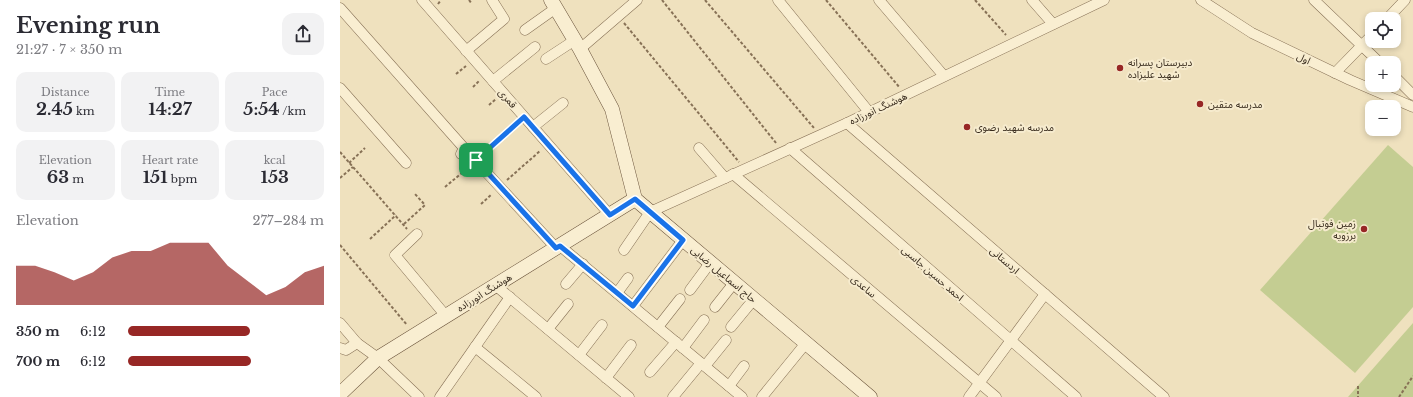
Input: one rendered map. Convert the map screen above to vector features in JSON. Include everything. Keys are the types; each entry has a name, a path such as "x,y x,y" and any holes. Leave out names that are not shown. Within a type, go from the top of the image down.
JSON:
{"main road":[{"path":"554,4 578,44 612,109 635,199"},
{"name":"حاج اسماعیل رضایی","path":"635,199 870,397"},
{"name":"هوشنگ انورزاده","path":"340,394 378,358 635,199"}],"street":[{"name":"قمری","path":"422,0 610,215"},
{"path":"466,51 504,19 492,0"},
{"path":"546,59 578,44 618,16 637,0"},
{"path":"778,0 869,112"},
{"path":"879,0 944,76"},
{"path":"1032,0 1053,24"},
{"name":"هوشنگ انورزاده","path":"650,212 847,123 1104,0"},
{"name":"اول","path":"1201,0 1252,33 1335,73 1413,106"},
{"path":"1314,0 1373,56"},
{"path":"1394,12 1405,0"},
{"path":"525,30 554,4"},
{"path":"340,8 463,151 476,160 558,247 583,264 742,397"},
{"path":"1335,73 1365,43"},
{"path":"492,80 535,47"},
{"path":"1401,83 1413,95"},
{"path":"340,88 406,163"},
{"path":"533,127 564,103"},
{"name":"اردستانی","path":"847,123 1164,397"},
{"name":"ساعدی","path":"699,148 729,176 996,397"},
{"name":"احمد حسین جاسبی","path":"786,150 1076,397"},
{"path":"624,250 650,212"},
{"path":"415,236 395,255 446,316"},
{"path":"633,306 683,240"},
{"path":"690,290 710,263"},
{"path":"566,284 583,264"},
{"path":"617,293 628,278"},
{"path":"715,307 734,283"},
{"path":"495,285 629,397"},
{"path":"969,397 1045,294"},
{"path":"440,397 510,297"},
{"path":"658,327 680,299"},
{"path":"731,327 754,299"},
{"path":"548,329 568,304"},
{"path":"650,372 680,345 704,320"},
{"path":"340,323 357,343 378,358 419,397"},
{"path":"580,355 602,325"},
{"path":"673,397 726,340"},
{"path":"340,348 346,350 357,343"},
{"path":"762,397 806,343"},
{"path":"606,378 631,345"},
{"path":"475,347 536,397"},
{"path":"729,386 744,366"}],"path":[{"path":"469,0 472,4"},
{"path":"662,0 786,150"},
{"path":"705,0 820,135"},
{"path":"826,0 906,94"},
{"path":"975,0 1013,44"},
{"path":"618,16 745,169"},
{"path":"445,187 524,117"},
{"path":"482,204 500,186 548,144"},
{"path":"349,163 365,148"},
{"path":"340,152 415,236"},
{"path":"340,178 353,167"},
{"path":"404,224 425,205 415,194"},
{"path":"370,239 396,215"},
{"path":"340,245 416,335"},
{"path":"1399,397 1413,376"},
{"path":"1358,386 1358,397"}],"green space":[{"name":"زمین فوتبال برزویه","path":"1388,145 1413,167 1413,307 1355,373 1260,290"},
{"path":"1413,323 1413,397 1348,397"}],"place":[{"name":"دبیرستان پسرانه شهید علیزاده","path":"1120,68"},
{"name":"مدرسه متقین","path":"1200,104"},
{"name":"مدرسه شهید رضوی","path":"967,127"},
{"name":"زمین فوتبال برزویه","path":"1364,229"}],"route":[{"path":"524,117 610,215 635,199 683,240 633,306 560,246 556,248 476,160 524,117"}]}
